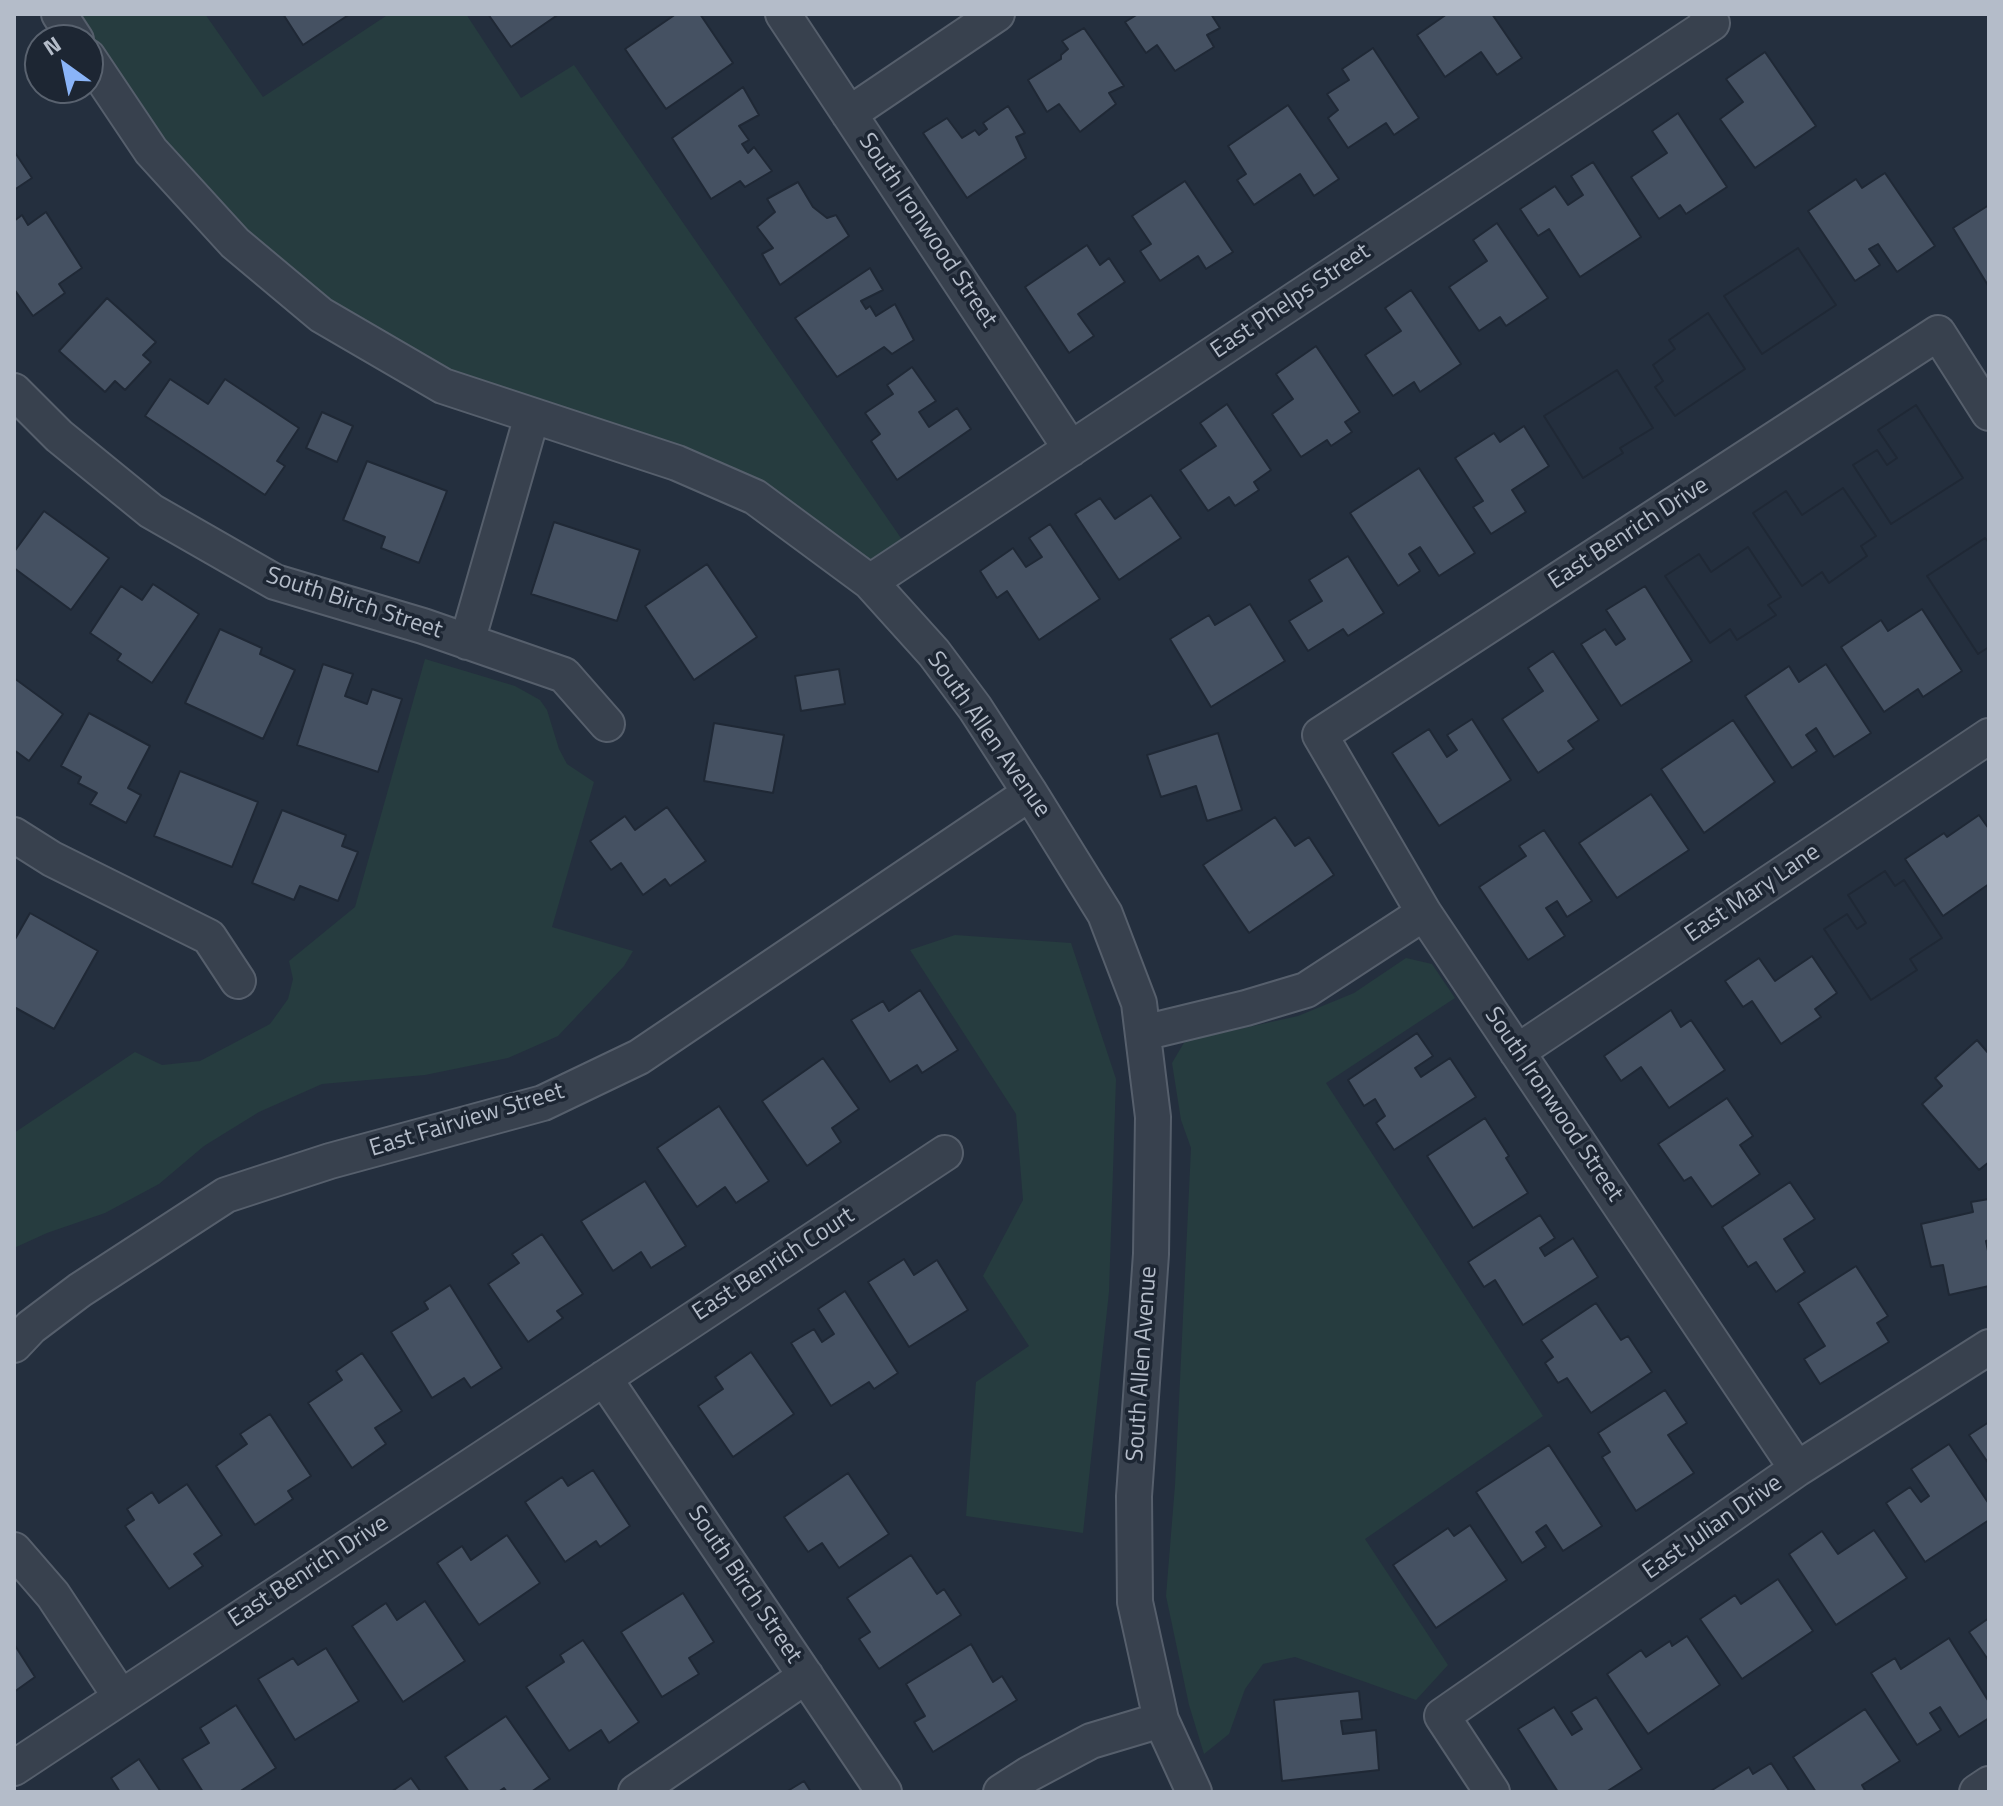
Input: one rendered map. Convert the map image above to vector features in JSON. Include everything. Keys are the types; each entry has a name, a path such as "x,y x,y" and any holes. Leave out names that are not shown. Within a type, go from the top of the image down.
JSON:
{"street":[{"name":"South Ironwood Street","path":"783,14 1071,449"},
{"path":"849,114 997,14"},
{"name":"East Phelps Street","path":"870,582 1710,18"},
{"name":"South Allen Avenue","path":"104,81 151,151 235,243 321,315 443,386 677,463 755,497 870,582 942,664 975,708 1030,793 1105,914 1139,1003 1153,1132 1151,1254 1134,1496 1135,1602 1161,1720 1194,1792"},
{"name":"East Benrich Drive","path":"1320,735 1938,333 1989,413"},
{"name":"South Birch Street","path":"14,391 59,436 151,511 275,582 423,626 564,675 607,724"},
{"path":"467,642 532,416"},
{"name":"South Ironwood Street","path":"1320,735 1424,913 1797,1469"},
{"name":"East Mary Lane","path":"1517,1052 1989,736"},
{"name":"East Fairview Street","path":"14,1345 31,1327 80,1290 226,1195 330,1161 543,1103 639,1057 1030,793"},
{"path":"14,835 52,859 209,937 238,981"},
{"path":"1143,1033 1306,990 1424,913"},
{"name":"East Benrich Court","path":"604,1378 945,1153"},
{"name":"East Julian Drive","path":"1492,1792 1442,1716 1797,1469 1989,1347"},
{"name":"East Benrich Drive","path":"14,1768 604,1378"},
{"name":"South Birch Street","path":"604,1378 884,1792"},
{"path":"14,1550 53,1595 120,1696"},
{"path":"636,1792 806,1676"},
{"path":"1001,1792 1091,1741 1161,1720"},
{"path":"1977,1792 1989,1784"}],"green space":[{"path":"59,14 205,14 263,97 389,14 466,14 521,98 574,65 912,554 870,582 755,497 443,386 235,243 104,73 104,24 67,24"},
{"path":"425,659 515,686 540,700 547,710 567,764 594,782 552,927 633,951 624,966 558,1036 508,1058 425,1075 322,1084 259,1112 204,1146 159,1184 105,1213 14,1248 14,1133 135,1052 162,1065 200,1061 270,1024 288,999 293,979 289,961 355,907"},
{"path":"955,935 1071,943 1116,1079 1109,1292 1083,1533 966,1516 976,1382 1029,1346 983,1276 1023,1200 1016,1114 910,950"},
{"path":"1406,958 1432,964 1455,998 1326,1083 1543,1416 1365,1539 1448,1665 1416,1700 1295,1657 1263,1664 1245,1689 1229,1734 1204,1754 1189,1705 1166,1596 1175,1485 1191,1148 1181,1120 1172,1063 1185,1041 1298,1016 1354,993"}],"building":[{"path":"283,14 350,14 303,45"},
{"path":"488,14 559,14 511,47"},
{"path":"676,14 700,14 733,63 666,109 625,49"},
{"path":"1138,14 1211,14 1220,28 1207,35 1214,47 1175,71 1157,45 1146,53 1125,22"},
{"path":"1447,14 1492,14 1522,58 1497,75 1481,52 1445,77 1417,35"},
{"path":"1084,28 1124,86 1109,93 1116,104 1080,132 1059,104 1047,112 1028,80 1061,59 1068,49 1062,41"},
{"path":"1373,48 1419,118 1394,135 1386,123 1348,148 1328,118 1338,110 1327,94 1349,80 1342,69"},
{"path":"1765,52 1816,126 1755,168 1720,119 1743,102 1726,79"},
{"path":"743,87 759,115 739,126 749,140 742,144 748,153 754,147 772,171 745,187 740,181 711,199 672,138"},
{"path":"1288,105 1339,179 1314,196 1300,174 1254,205 1237,180 1246,174 1228,146"},
{"path":"1008,106 1025,133 1016,137 1026,158 967,198 923,133 947,118 962,138 975,130 979,135 987,129 983,123"},
{"path":"1678,113 1727,187 1686,214 1680,205 1659,219 1631,177 1667,153 1652,131"},
{"path":"14,151 32,178 14,190"},
{"path":"1593,162 1641,237 1580,277 1549,229 1538,236 1520,209 1555,186 1568,205 1583,195 1571,176"},
{"path":"1885,173 1935,246 1897,272 1878,244 1869,249 1880,265 1855,281 1808,211 1856,179 1862,188"},
{"path":"1185,181 1233,252 1206,269 1198,256 1160,281 1140,251 1151,244 1132,216"},
{"path":"798,182 813,207 827,218 836,215 849,236 780,285 762,254 773,248 757,227 775,212 767,199"},
{"path":"1989,205 1989,287 1953,228"},
{"path":"46,212 82,268 59,284 65,293 33,316 14,289 14,221 22,215 28,225"},
{"path":"1497,223 1548,298 1506,326 1500,317 1479,331 1449,287 1487,261 1473,240"},
{"path":"1087,245 1100,265 1109,258 1125,282 1078,314 1094,336 1069,353 1025,287"},
{"path":"1798,248 1836,305 1762,354 1724,296"},
{"path":"1798,248 1836,305 1762,354 1724,296"},
{"path":"870,268 883,290 861,301 866,309 870,306 876,316 895,304 914,340 892,354 884,347 837,377 795,318"},
{"path":"1411,290 1461,364 1420,392 1414,382 1393,396 1365,355 1401,331 1385,308"},
{"path":"107,298 156,342 143,355 151,362 125,390 115,381 105,392 59,351"},
{"path":"1708,313 1745,369 1675,416 1655,387 1663,381 1653,365 1675,349 1669,340"},
{"path":"1708,313 1745,369 1675,416 1655,387 1663,381 1653,365 1675,349 1669,340"},
{"path":"1316,346 1360,412 1345,422 1352,432 1331,446 1327,440 1301,457 1272,414 1293,399 1276,374"},
{"path":"912,367 936,401 919,412 929,427 957,408 971,429 897,480 871,441 880,434 865,413 893,394 887,385"},
{"path":"1617,370 1653,428 1620,448 1623,453 1583,478 1544,416"},
{"path":"1617,370 1653,428 1620,448 1623,453 1583,478 1544,416"},
{"path":"170,379 208,404 225,379 299,428 277,461 285,466 265,495 145,416"},
{"path":"1227,404 1271,470 1254,482 1259,490 1235,506 1229,497 1208,511 1180,470 1216,446 1200,423"},
{"path":"1916,405 1963,478 1891,524 1853,465 1877,450 1887,465 1897,458 1878,430"},
{"path":"1916,405 1963,478 1891,524 1853,465 1877,450 1887,465 1897,458 1878,430"},
{"path":"322,412 353,426 337,462 306,448"},
{"path":"1524,426 1549,466 1512,490 1526,512 1491,534 1473,507 1483,501 1455,458 1494,433 1500,442"},
{"path":"367,461 447,491 419,563 381,548 385,537 343,520"},
{"path":"1419,468 1475,553 1439,576 1420,547 1409,554 1420,571 1398,586 1350,513"},
{"path":"1843,488 1876,536 1861,546 1867,556 1829,583 1822,572 1802,586 1753,513 1786,491 1802,515"},
{"path":"1843,488 1876,536 1861,546 1867,556 1829,583 1822,572 1802,586 1753,513 1786,491 1802,515"},
{"path":"1151,495 1181,538 1119,580 1075,514 1100,498 1115,519"},
{"path":"44,511 109,558 71,610 14,568 14,552"},
{"path":"554,522 640,550 617,621 531,594"},
{"path":"1050,524 1100,599 1039,640 1007,591 997,598 980,571 1013,548 1026,567 1042,557 1029,538"},
{"path":"1985,538 1989,543 1989,647 1978,654 1927,576"},
{"path":"1985,538 1989,543 1989,647 1978,654 1927,576"},
{"path":"1748,547 1781,597 1768,605 1776,615 1737,640 1730,629 1710,643 1665,576 1699,554 1711,572"},
{"path":"1748,547 1781,597 1768,605 1776,615 1737,640 1730,629 1710,643 1665,576 1699,554 1711,572"},
{"path":"1348,556 1384,613 1348,636 1343,629 1308,651 1289,621 1322,601 1309,580"},
{"path":"707,564 757,637 694,680 645,606"},
{"path":"153,584 199,614 152,683 117,660 121,654 90,633 121,586 142,600"},
{"path":"1645,586 1692,661 1621,706 1581,644 1605,629 1616,645 1625,639 1606,610"},
{"path":"1250,604 1285,661 1211,707 1170,639 1209,615 1215,625"},
{"path":"1922,609 1962,671 1923,697 1918,689 1884,712 1841,647 1881,620 1888,631"},
{"path":"220,629 262,648 260,654 295,670 263,739 185,703"},
{"path":"1553,651 1599,720 1568,741 1574,749 1538,773 1502,719 1543,691 1528,668"},
{"path":"323,664 353,674 345,696 367,704 372,689 402,699 378,772 297,745"},
{"path":"1826,664 1871,733 1834,757 1816,728 1806,735 1817,751 1792,768 1745,696 1789,666 1799,682"},
{"path":"839,669 845,704 801,711 795,676"},
{"path":"14,678 63,714 29,761 14,750"},
{"path":"89,713 150,746 128,788 141,795 126,823 90,804 97,793 78,783 81,777 61,766"},
{"path":"1472,719 1511,780 1439,826 1392,753 1429,729 1447,757 1457,750 1447,735"},
{"path":"1733,720 1775,782 1704,833 1661,769"},
{"path":"714,723 784,735 773,793 704,781"},
{"path":"1218,733 1242,810 1207,821 1196,786 1161,797 1147,755"},
{"path":"180,771 258,802 232,867 154,836"},
{"path":"1651,794 1689,850 1617,898 1579,843"},
{"path":"667,807 706,861 670,886 665,879 643,895 621,863 611,870 590,841 625,816 635,830"},
{"path":"282,810 346,835 342,846 358,852 338,901 300,886 294,900 252,883"},
{"path":"1979,815 1989,829 1989,884 1943,916 1905,859 1944,833 1947,837"},
{"path":"1275,817 1295,846 1309,837 1334,875 1249,933 1203,865"},
{"path":"1544,830 1592,901 1567,917 1557,901 1546,908 1565,936 1528,960 1479,887 1526,856 1519,846"},
{"path":"1885,871 1895,886 1904,880 1942,938 1910,959 1917,970 1871,1000 1824,929 1847,914 1857,929 1866,923 1848,895"},
{"path":"1885,871 1895,886 1904,880 1942,938 1910,959 1917,970 1871,1000 1824,929 1847,914 1857,929 1866,923 1848,895"},
{"path":"30,913 98,951 54,1029 14,1007 14,941"},
{"path":"1812,956 1837,993 1815,1009 1821,1017 1781,1044 1752,1001 1743,1007 1725,981 1759,958 1775,981"},
{"path":"920,990 958,1050 922,1073 917,1065 890,1082 851,1020 883,1001 889,1011"},
{"path":"1671,1010 1681,1027 1691,1020 1725,1070 1669,1108 1641,1067 1621,1081 1604,1056"},
{"path":"1417,1033 1433,1056 1415,1068 1421,1077 1450,1058 1476,1097 1394,1150 1376,1123 1385,1116 1375,1099 1364,1106 1348,1080"},
{"path":"1977,1040 1989,1054 1989,1162 1979,1170 1922,1104 1942,1086 1935,1078"},
{"path":"823,1058 859,1109 832,1128 841,1142 807,1166 762,1101"},
{"path":"1727,1098 1753,1136 1740,1145 1760,1174 1712,1207 1691,1177 1684,1181 1658,1144"},
{"path":"719,1106 769,1181 736,1203 725,1187 697,1207 657,1148"},
{"path":"1485,1118 1528,1193 1473,1228 1427,1156"},
{"path":"645,1181 686,1246 651,1268 641,1252 613,1271 581,1221"},
{"path":"1790,1182 1815,1219 1784,1239 1805,1272 1776,1292 1756,1262 1748,1267 1722,1227"},
{"path":"1989,1199 1989,1240 1986,1241 1989,1286 1949,1295 1943,1265 1931,1267 1921,1224 1973,1212 1971,1202"},
{"path":"1540,1215 1555,1238 1540,1248 1545,1256 1573,1238 1598,1277 1523,1325 1495,1280 1484,1287 1468,1262"},
{"path":"542,1234 583,1294 557,1311 563,1318 528,1342 488,1284 519,1263 512,1254"},
{"path":"904,1259 914,1275 937,1260 968,1310 909,1347 868,1282"},
{"path":"1856,1266 1888,1316 1877,1323 1889,1342 1820,1384 1804,1359 1825,1346 1798,1303"},
{"path":"450,1285 502,1368 471,1388 464,1378 432,1398 391,1332 428,1309 424,1302"},
{"path":"845,1291 898,1373 874,1389 869,1382 831,1406 791,1343 814,1329 822,1342 834,1334 818,1309"},
{"path":"1596,1303 1621,1340 1628,1336 1652,1372 1591,1413 1567,1378 1558,1383 1545,1363 1553,1357 1541,1340"},
{"path":"751,1352 794,1414 733,1457 698,1406 723,1389 715,1377"},
{"path":"362,1353 402,1411 375,1428 386,1444 352,1468 308,1403 342,1380 336,1371"},
{"path":"1665,1390 1687,1423 1668,1435 1694,1473 1636,1511 1602,1457 1610,1452 1598,1433"},
{"path":"270,1414 311,1476 288,1491 293,1499 255,1525 216,1466 247,1444 240,1434"},
{"path":"1989,1422 1989,1464 1969,1435"},
{"path":"1949,1444 1989,1504 1989,1520 1925,1562 1886,1503 1910,1487 1921,1502 1929,1496 1911,1469"},
{"path":"1549,1445 1602,1526 1563,1551 1546,1525 1536,1532 1546,1547 1522,1563 1476,1492"},
{"path":"593,1470 630,1526 600,1547 596,1541 565,1562 525,1502 562,1477 568,1486"},
{"path":"848,1473 889,1534 839,1568 822,1543 808,1552 784,1517"},
{"path":"187,1484 222,1535 194,1554 203,1566 169,1589 125,1526 134,1520 127,1509 152,1492 159,1503"},
{"path":"1470,1525 1507,1580 1436,1628 1393,1565 1448,1528 1454,1536"},
{"path":"1874,1530 1907,1578 1836,1625 1789,1554 1822,1531 1838,1554"},
{"path":"507,1535 540,1583 479,1625 437,1563 462,1546 471,1560"},
{"path":"911,1555 937,1594 944,1589 961,1615 879,1669 859,1639 870,1632 847,1598"},
{"path":"1778,1579 1813,1631 1742,1679 1700,1619 1735,1595 1741,1604"},
{"path":"683,1593 714,1642 689,1658 699,1674 662,1697 621,1632"},
{"path":"425,1601 465,1661 403,1702 352,1626 386,1603 397,1620"},
{"path":"1989,1618 1989,1661 1969,1632"},
{"path":"1687,1636 1720,1685 1648,1734 1607,1674 1641,1650 1646,1657 1670,1641 1672,1646"},
{"path":"1949,1638 1989,1702 1989,1718 1959,1737 1940,1707 1930,1713 1941,1730 1917,1745 1871,1673 1895,1658 1901,1669"},
{"path":"583,1640 639,1722 609,1743 601,1730 569,1751 526,1687 564,1662 560,1655"},
{"path":"14,1644 35,1677 14,1692"},
{"path":"971,1644 993,1682 1002,1676 1017,1700 933,1752 914,1722 925,1716 906,1684"},
{"path":"326,1648 359,1701 295,1740 258,1679 293,1658 298,1665"},
{"path":"1359,1691 1362,1719 1341,1721 1343,1734 1376,1730 1379,1770 1282,1781 1274,1700"},
{"path":"1596,1697 1642,1769 1606,1792 1558,1792 1518,1729 1554,1707 1572,1735 1582,1729 1571,1712"},
{"path":"236,1705 276,1768 239,1792 203,1792 182,1759 209,1743 200,1728"},
{"path":"1865,1709 1900,1761 1862,1785 1866,1792 1816,1792 1793,1757"},
{"path":"506,1716 550,1779 531,1792 507,1792 504,1788 498,1792 469,1792 445,1757"},
{"path":"139,1759 161,1792 120,1792 111,1778"},
{"path":"1771,1763 1790,1792 1709,1792 1749,1767 1753,1774"},
{"path":"411,1778 421,1792 391,1792"},
{"path":"804,1781 811,1792 786,1792"}]}
